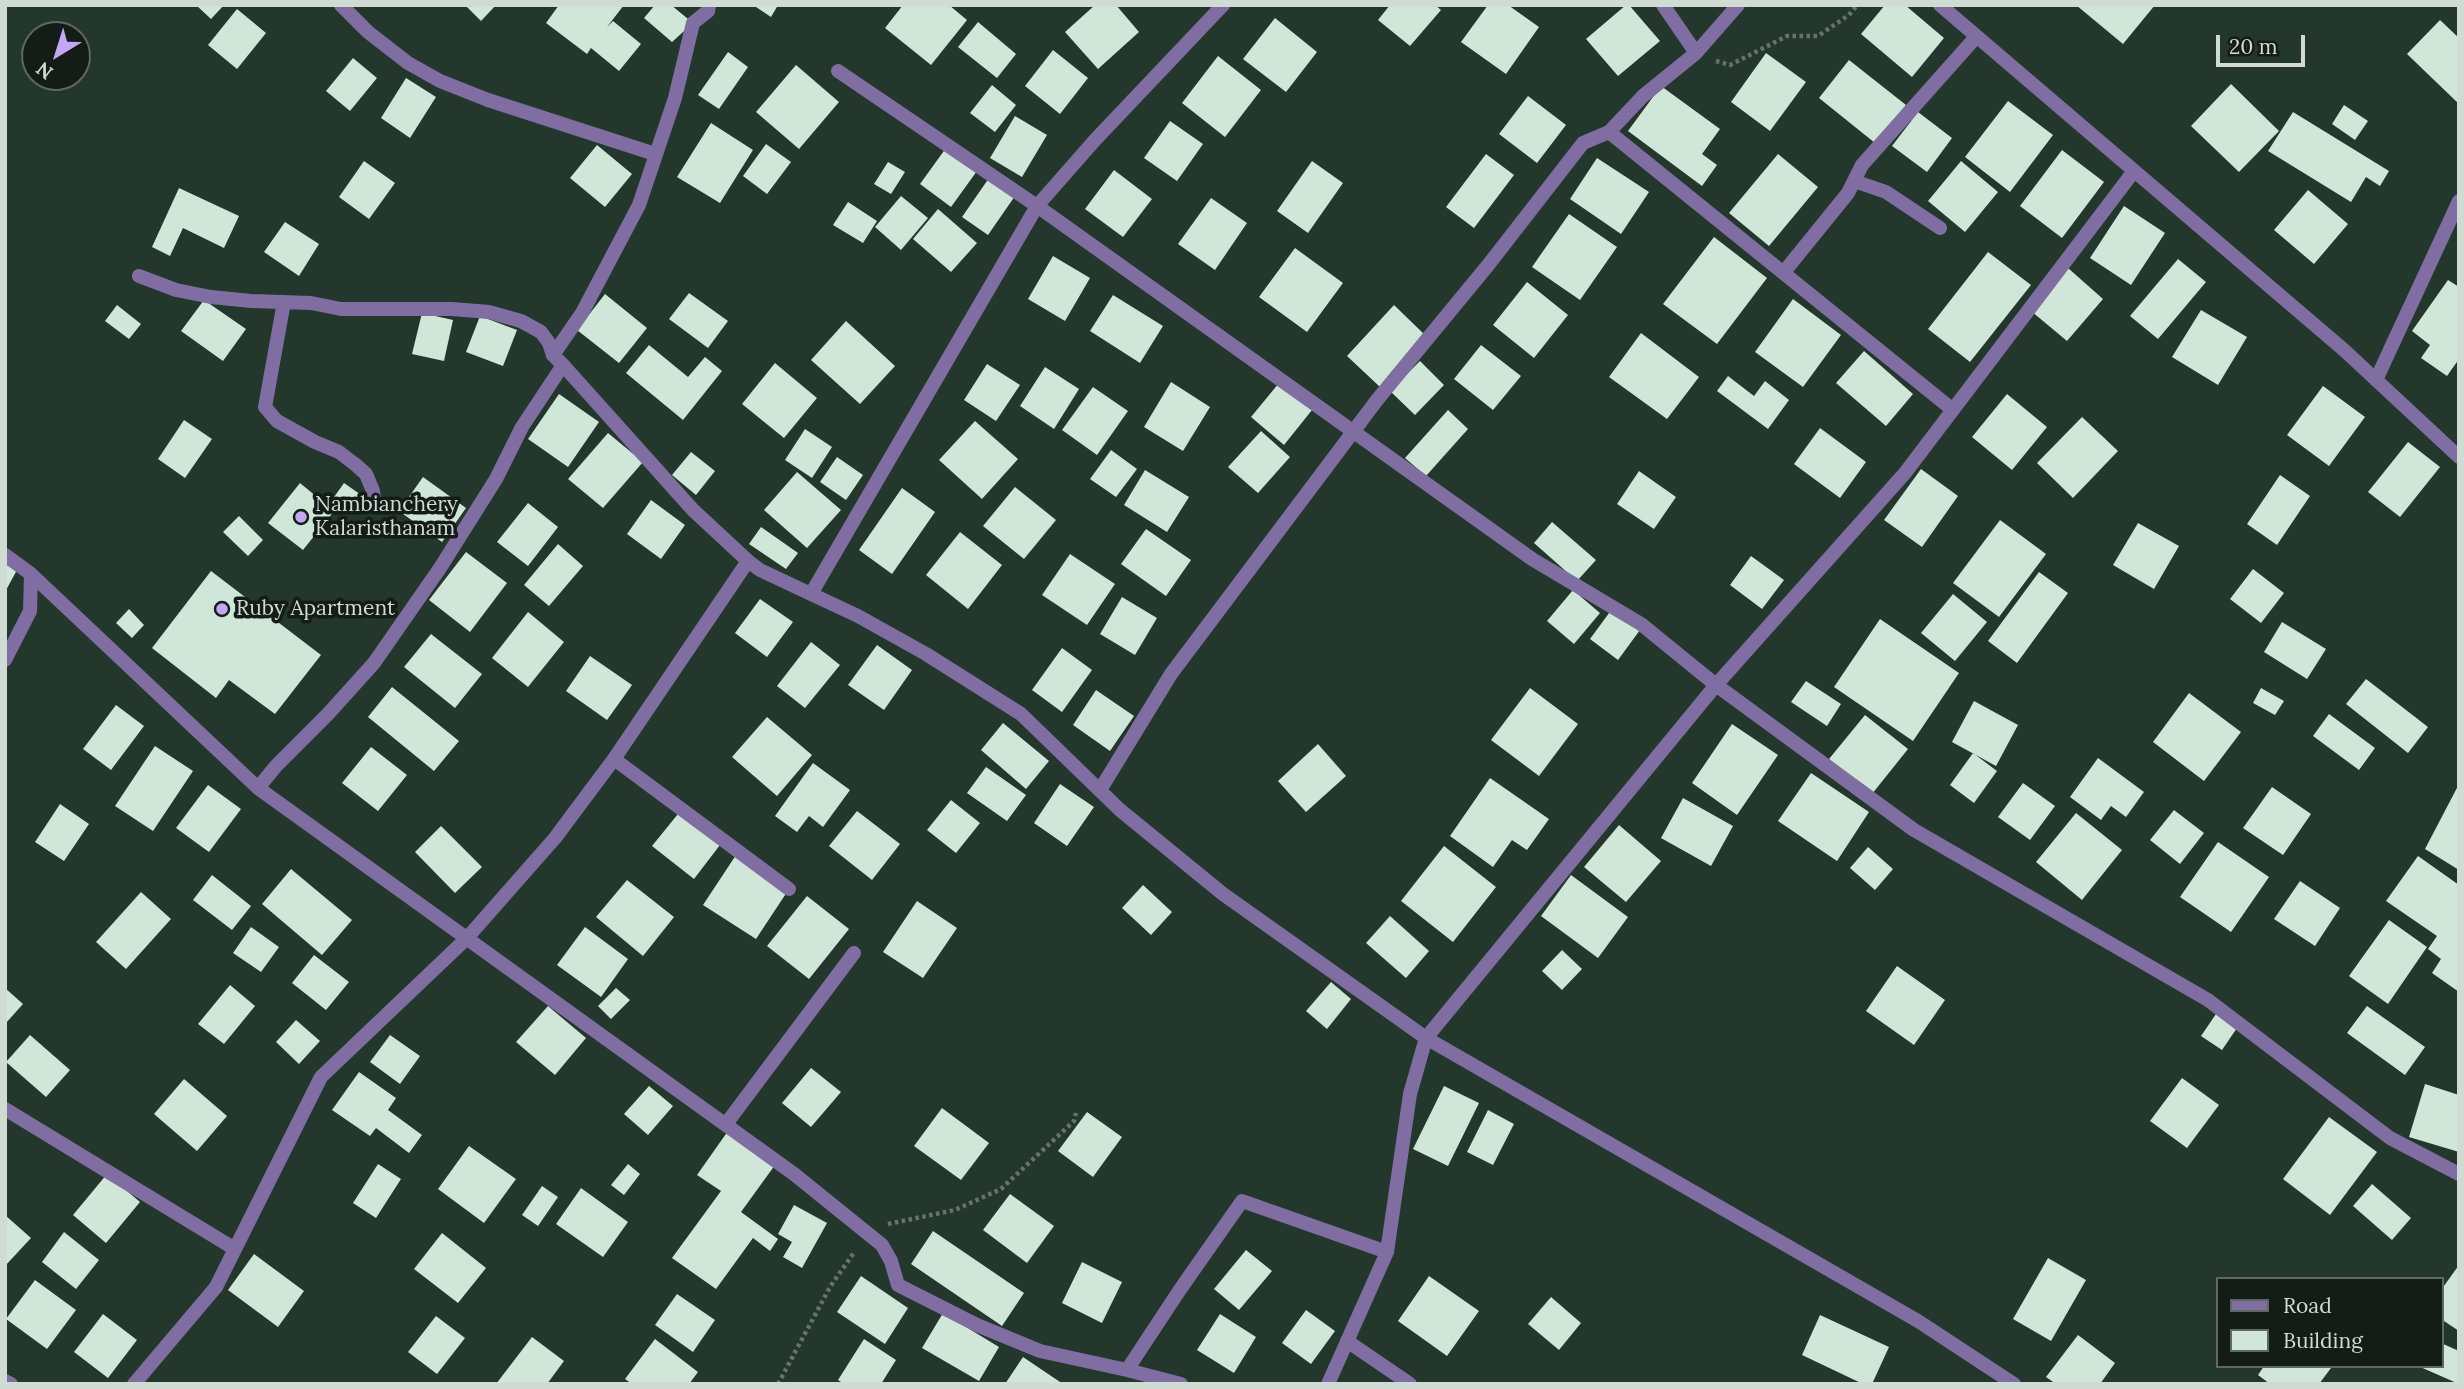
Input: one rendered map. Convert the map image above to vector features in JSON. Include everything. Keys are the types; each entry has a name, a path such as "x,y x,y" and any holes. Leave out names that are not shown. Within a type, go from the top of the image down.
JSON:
{"street":[{"path":"341,5 368,32 398,55 440,81 488,100 655,154"},
{"path":"258,788 374,663 440,568 496,479 639,205 675,98 693,23 708,11 709,5"},
{"path":"811,594 1037,206 1094,140 1223,5"},
{"path":"1662,5 1696,54"},
{"path":"1100,790 1171,674 1355,431 1583,143 1609,132 1643,96 1696,54 1738,5"},
{"path":"1940,5 2376,380 2459,457"},
{"path":"1784,272 1848,193 1862,165 1976,37"},
{"path":"838,71 1037,206 1532,559 1641,624 1716,685 1914,830 2208,1000 2390,1138 2459,1174"},
{"path":"1609,132 1953,410"},
{"path":"1328,1384 1387,1252 1410,1094 1426,1038 1716,685 1905,473 2134,171"},
{"path":"1854,181 1885,192 1940,228"},
{"path":"2376,380 2459,201"},
{"path":"139,276 176,290 211,297 311,303 341,309 452,309 489,312 521,321 541,332 558,360 693,510 760,570 858,616 926,654 1021,714 1121,810 1223,894 1426,1038 1906,1314 2014,1384"},
{"path":"284,302 265,407 277,421 339,452 356,465 366,474 374,499"},
{"path":"5,555 31,574 258,788 726,1124 868,1232 882,1245 891,1261 898,1285 977,1325 1040,1351 1181,1384"},
{"path":"134,1384 216,1287 321,1077 467,938 555,838 614,759 748,561"},
{"path":"5,660 30,611 31,574"},
{"path":"614,759 789,889"},
{"path":"726,1124 854,953"},
{"path":"5,1109 235,1249"},
{"path":"1127,1370 1178,1290 1242,1201 1387,1252"},
{"path":"1347,1340 1410,1384"},
{"path":"5,1381 11,1384"}],"path":[{"path":"1696,54 1730,65 1787,36 1818,36 1849,15 1857,5"},
{"path":"778,1384 830,1287 870,1227 955,1210 1001,1189 1074,1121 1076,1113"}],"building":[{"path":"196,5 224,5 211,19"},
{"path":"465,5 496,5 481,21"},
{"path":"559,5 624,5 607,27 613,21 641,44 619,71 591,48 587,54 546,23"},
{"path":"655,5 671,5 693,23 672,42 644,18"},
{"path":"753,5 778,5 771,17"},
{"path":"903,5 949,5 967,20 931,65 885,28"},
{"path":"1095,5 1116,5 1139,32 1098,69 1065,32"},
{"path":"1390,5 1435,5 1441,10 1410,46 1378,20"},
{"path":"1488,5 1508,5 1539,27 1506,74 1461,42"},
{"path":"1629,5 1660,41 1618,76 1586,39"},
{"path":"1885,5 1905,5 1944,38 1912,77 1861,34"},
{"path":"2076,5 2155,5 2123,44"},
{"path":"237,9 266,33 237,69 208,45"},
{"path":"1275,18 1317,52 1286,92 1243,59"},
{"path":"2440,20 2459,38 2459,104 2407,54"},
{"path":"978,22 1016,54 997,78 958,47"},
{"path":"1053,50 1088,78 1060,114 1025,86"},
{"path":"728,52 748,67 719,109 698,95"},
{"path":"1766,53 1806,82 1770,131 1731,102"},
{"path":"1218,56 1261,90 1225,137 1182,103"},
{"path":"353,58 377,78 350,111 326,91"},
{"path":"1849,60 1906,105 1875,143 1819,98"},
{"path":"796,65 839,102 799,149 756,112"},
{"path":"406,78 436,97 410,138 381,118"},
{"path":"2231,84 2279,131 2239,172 2191,126"},
{"path":"992,85 1016,105 995,132 970,113"},
{"path":"1661,86 1720,129 1702,154 1717,165 1702,186 1628,131"},
{"path":"1528,96 1566,125 1537,163 1499,134"},
{"path":"2008,101 2053,135 2010,192 1965,157"},
{"path":"2344,105 2368,121 2355,140 2332,124"},
{"path":"1918,112 1952,138 1927,172 1892,146"},
{"path":"2293,112 2389,171 2380,186 2366,177 2351,202 2268,151"},
{"path":"1015,116 1047,135 1022,177 990,158"},
{"path":"1170,121 1203,144 1177,181 1144,158"},
{"path":"711,123 753,150 720,203 677,177"},
{"path":"766,144 791,162 767,194 743,176"},
{"path":"597,145 632,174 605,207 570,178"},
{"path":"946,148 977,171 951,207 920,184"},
{"path":"2062,150 2104,182 2062,238 2020,206"},
{"path":"1486,154 1514,175 1474,228 1446,207"},
{"path":"1778,154 1818,187 1769,246 1729,213"},
{"path":"1597,158 1649,192 1621,234 1570,199"},
{"path":"364,161 395,183 369,219 339,197"},
{"path":"1312,161 1343,183 1308,233 1277,211"},
{"path":"1961,161 1998,192 1965,232 1928,201"},
{"path":"888,162 905,172 891,194 874,184"},
{"path":"1114,170 1152,199 1123,237 1085,209"},
{"path":"989,178 1015,196 988,235 962,217"},
{"path":"179,188 239,216 224,248 183,228 170,256 152,247"},
{"path":"2308,190 2348,224 2314,264 2274,230"},
{"path":"901,196 928,218 901,250 875,227"},
{"path":"1211,198 1247,223 1215,270 1178,244"},
{"path":"848,202 877,221 863,243 833,225"},
{"path":"2124,206 2165,233 2131,285 2090,258"},
{"path":"938,209 977,243 951,272 913,239"},
{"path":"1569,214 1617,247 1580,300 1532,267"},
{"path":"285,222 319,244 299,276 264,252"},
{"path":"1714,237 1767,278 1717,344 1663,304"},
{"path":"1295,248 1343,283 1307,332 1259,297"},
{"path":"1988,252 2031,285 1970,362 1928,329"},
{"path":"1053,256 1090,278 1065,321 1028,299"},
{"path":"2178,259 2206,282 2158,339 2130,316"},
{"path":"2068,268 2103,299 2067,341 2031,311"},
{"path":"2448,280 2459,287 2459,359 2447,376 2421,358 2430,345 2412,331"},
{"path":"1527,282 1568,315 1534,358 1493,325"},
{"path":"689,293 728,321 708,348 669,319"},
{"path":"605,294 647,328 619,363 577,330"},
{"path":"1113,295 1163,326 1140,363 1090,331"},
{"path":"1793,299 1841,335 1803,387 1755,352"},
{"path":"204,300 246,329 223,361 181,331"},
{"path":"117,305 141,324 129,339 105,321"},
{"path":"1394,305 1427,337 1380,387 1347,356"},
{"path":"2201,310 2247,337 2218,385 2172,357"},
{"path":"422,313 453,320 444,361 412,354"},
{"path":"480,316 517,330 503,366 466,352"},
{"path":"846,321 895,366 860,404 811,360"},
{"path":"1641,333 1699,377 1667,419 1609,377"},
{"path":"649,345 688,377 705,357 722,371 683,420 626,373"},
{"path":"1481,345 1521,376 1493,410 1454,379"},
{"path":"1864,351 1913,394 1886,426 1836,383"},
{"path":"1420,361 1444,385 1415,415 1390,391"},
{"path":"775,363 817,398 784,438 742,404"},
{"path":"987,364 1020,385 996,421 964,400"},
{"path":"1045,367 1079,389 1054,429 1020,406"},
{"path":"1728,376 1754,396 1765,381 1789,400 1768,429 1717,391"},
{"path":"1171,382 1210,407 1183,451 1144,427"},
{"path":"1279,383 1312,410 1284,445 1251,417"},
{"path":"2323,386 2365,417 2329,466 2287,435"},
{"path":"1093,387 1128,411 1097,455 1062,430"},
{"path":"559,394 599,422 568,467 528,439"},
{"path":"2007,394 2047,427 2012,470 1972,437"},
{"path":"1448,410 1468,429 1426,476 1405,458"},
{"path":"2082,417 2118,451 2073,498 2037,463"},
{"path":"184,420 212,439 185,478 158,459"},
{"path":"975,421 1018,459 982,499 939,460"},
{"path":"1820,428 1866,462 1840,498 1794,464"},
{"path":"805,429 832,447 812,478 785,460"},
{"path":"1261,431 1290,457 1258,493 1228,467"},
{"path":"608,433 643,462 603,508 568,479"},
{"path":"2408,442 2440,467 2400,517 2368,492"},
{"path":"1111,450 1137,469 1116,497 1090,479"},
{"path":"691,452 715,471 696,495 672,475"},
{"path":"837,457 863,475 846,500 820,482"},
{"path":"1921,469 1958,496 1922,547 1884,520"},
{"path":"1145,470 1189,497 1167,532 1124,505"},
{"path":"1639,471 1676,497 1654,529 1617,504"},
{"path":"797,472 841,510 807,548 764,510"},
{"path":"2280,475 2310,496 2277,545 2247,524"},
{"path":"423,477 466,508 442,542 399,511"},
{"name":"Nambianchery Kalaristhanam","path":"300,483 334,511 303,550 268,523"},
{"path":"344,483 364,497 352,514 332,500"},
{"path":"1015,487 1056,520 1024,559 983,526"},
{"path":"902,488 935,512 892,574 859,550"},
{"path":"651,500 685,525 661,559 627,534"},
{"path":"528,503 558,527 528,566 497,542"},
{"path":"239,516 263,540 248,556 223,532"},
{"path":"2000,520 2046,554 1999,617 1953,583"},
{"path":"1552,522 1596,560 1577,581 1534,543"},
{"path":"2138,523 2179,546 2154,589 2113,565"},
{"path":"761,527 798,553 786,569 749,544"},
{"path":"1146,529 1191,560 1166,596 1121,564"},
{"path":"960,532 1002,565 968,609 926,575"},
{"path":"558,544 583,566 549,606 524,585"},
{"path":"466,552 507,583 470,632 429,600"},
{"path":"1070,554 1115,584 1087,625 1042,595"},
{"path":"1751,556 1784,580 1762,609 1730,585"},
{"path":"5,564 17,570 5,592"},
{"path":"2253,569 2284,593 2261,623 2230,599"},
{"name":"Ruby Apartment","path":"211,571 321,655 275,714 229,680 216,698 152,648"},
{"path":"2039,572 2068,593 2017,663 1988,641"},
{"path":"1573,590 1600,613 1574,644 1547,621"},
{"path":"1953,594 1987,622 1955,661 1921,633"},
{"path":"1122,597 1157,618 1135,655 1100,634"},
{"path":"760,599 793,622 767,657 735,633"},
{"path":"129,609 144,625 132,638 116,623"},
{"path":"1612,609 1640,630 1618,660 1590,639"},
{"path":"528,612 564,642 528,687 492,658"},
{"path":"1880,619 1959,673 1913,741 1834,687"},
{"path":"2282,622 2326,649 2307,679 2264,652"},
{"path":"431,634 482,674 455,708 404,667"},
{"path":"811,642 840,665 805,708 777,686"},
{"path":"877,645 912,670 884,710 848,685"},
{"path":"1062,648 1092,670 1062,712 1032,690"},
{"path":"590,656 632,685 607,720 566,691"},
{"path":"2366,679 2428,727 2408,753 2346,704"},
{"path":"1806,681 1841,704 1827,726 1791,702"},
{"path":"392,687 459,741 434,771 368,717"},
{"path":"1530,688 1578,724 1539,776 1491,740"},
{"path":"2261,688 2284,701 2275,715 2253,703"},
{"path":"1096,690 1134,716 1110,751 1073,725"},
{"path":"2189,693 2241,732 2204,781 2153,742"},
{"path":"1974,701 2018,725 1996,766 1952,742"},
{"path":"116,705 144,726 111,770 83,749"},
{"path":"2329,714 2375,748 2359,770 2313,736"},
{"path":"1865,715 1908,749 1872,794 1829,759"},
{"path":"767,717 812,755 777,796 732,757"},
{"path":"1003,723 1049,761 1026,789 981,750"},
{"path":"1732,724 1778,755 1737,815 1692,783"},
{"path":"1318,744 1346,776 1306,812 1278,781"},
{"path":"155,746 193,771 153,831 115,806"},
{"path":"371,747 407,775 378,811 342,783"},
{"path":"1973,753 1997,771 1974,803 1950,785"},
{"path":"2098,758 2144,792 2126,817 2111,806 2101,820 2070,797"},
{"path":"813,763 850,790 823,827 809,816 797,832 775,816"},
{"path":"986,767 1026,795 1007,821 967,793"},
{"path":"1811,773 1869,812 1837,861 1778,821"},
{"path":"1490,778 1549,819 1527,850 1512,840 1493,867 1450,836"},
{"path":"2023,783 2055,806 2030,840 1998,817"},
{"path":"1060,784 1094,807 1067,846 1034,823"},
{"path":"2459,784 2459,870 2425,849"},
{"path":"208,785 241,809 209,852 176,828"},
{"path":"2272,787 2311,814 2283,855 2243,828"},
{"path":"1683,798 1733,826 1711,866 1661,838"},
{"path":"951,800 980,823 956,853 927,830"},
{"path":"60,804 89,824 64,861 35,842"},
{"path":"682,809 723,841 694,879 652,846"},
{"path":"2174,810 2204,833 2180,864 2150,840"},
{"path":"857,811 900,844 872,880 829,846"},
{"path":"2076,813 2122,850 2082,900 2036,862"},
{"path":"1619,825 1661,861 1626,902 1584,867"},
{"path":"441,826 482,867 455,893 415,852"},
{"path":"2218,842 2269,877 2231,932 2180,897"},
{"path":"1444,846 1496,887 1453,942 1401,901"},
{"path":"1868,847 1893,869 1875,890 1850,868"},
{"path":"736,855 789,889 756,939 703,905"},
{"path":"2418,856 2459,885 2459,992 2432,973 2441,959 2428,949 2437,936 2386,901"},
{"path":"291,869 352,920 322,955 262,904"},
{"path":"212,875 251,906 232,930 193,900"},
{"path":"1571,875 1628,917 1598,958 1541,916"},
{"path":"627,880 674,917 643,956 596,917"},
{"path":"2300,881 2340,908 2315,946 2274,919"},
{"path":"1143,885 1172,912 1151,935 1122,908"},
{"path":"141,892 171,919 126,969 96,942"},
{"path":"807,896 849,929 809,979 767,946"},
{"path":"917,901 957,928 923,978 883,952"},
{"path":"1390,916 1429,951 1406,978 1366,943"},
{"path":"2389,920 2427,947 2388,1004 2349,976"},
{"path":"251,927 279,947 261,972 233,953"},
{"path":"585,927 628,959 601,997 557,965"},
{"path":"1562,950 1582,969 1562,990 1542,971"},
{"path":"314,955 349,982 326,1010 292,983"},
{"path":"1897,966 1945,1000 1914,1045 1866,1011"},
{"path":"1331,982 1351,999 1327,1029 1306,1011"},
{"path":"230,985 255,1006 224,1044 198,1024"},
{"path":"5,988 23,1004 5,1024"},
{"path":"616,988 630,1000 611,1019 598,1006"},
{"path":"548,1006 586,1038 555,1075 516,1042"},
{"path":"2367,1006 2425,1047 2405,1075 2347,1033"},
{"path":"2216,1014 2237,1028 2222,1050 2201,1036"},
{"path":"296,1020 320,1041 299,1064 276,1042"},
{"path":"30,1035 70,1070 46,1097 6,1062"},
{"path":"390,1035 420,1056 400,1084 370,1062"},
{"path":"811,1068 841,1092 811,1127 782,1103"},
{"path":"359,1072 396,1098 388,1110 422,1135 409,1153 376,1128 370,1136 332,1110"},
{"path":"2182,1078 2219,1105 2187,1148 2150,1121"},
{"path":"184,1079 227,1116 197,1151 154,1114"},
{"path":"2425,1084 2459,1095 2459,1152 2409,1137"},
{"path":"649,1086 673,1106 648,1135 624,1114"},
{"path":"1444,1086 1479,1103 1448,1166 1413,1149"},
{"path":"942,1108 989,1143 961,1180 914,1146"},
{"path":"1488,1110 1514,1124 1493,1165 1467,1152"},
{"path":"1087,1112 1122,1137 1093,1177 1058,1151"},
{"path":"2329,1117 2377,1152 2330,1215 2283,1179"},
{"path":"728,1131 775,1165 741,1212 778,1239 770,1251 753,1238 716,1289 672,1258 721,1191 697,1175"},
{"path":"469,1146 516,1179 484,1223 438,1189"},
{"path":"378,1164 401,1179 376,1218 353,1203"},
{"path":"628,1164 640,1174 624,1195 611,1185"},
{"path":"107,1174 140,1202 106,1243 73,1215"},
{"path":"2372,1184 2411,1218 2392,1240 2353,1206"},
{"path":"542,1186 558,1197 538,1226 522,1215"},
{"path":"581,1188 628,1222 603,1257 556,1224"},
{"path":"1010,1194 1054,1226 1027,1263 983,1230"},
{"path":"794,1205 827,1223 802,1268 783,1257 792,1242 778,1234"},
{"path":"5,1215 31,1238 5,1266"},
{"path":"933,1231 1024,1293 1002,1326 911,1264"},
{"path":"64,1232 99,1260 76,1289 42,1262"},
{"path":"442,1233 486,1268 458,1303 414,1269"},
{"path":"1246,1250 1272,1271 1239,1310 1214,1289"},
{"path":"254,1254 304,1291 278,1327 228,1290"},
{"path":"2048,1258 2086,1280 2051,1341 2013,1319"},
{"path":"1082,1262 1122,1282 1102,1323 1062,1303"},
{"path":"2459,1265 2459,1331 2443,1320 2443,1287"},
{"path":"861,1276 908,1308 885,1344 837,1312"},
{"path":"1429,1276 1479,1311 1447,1356 1398,1321"},
{"path":"35,1280 76,1310 47,1349 6,1319"},
{"path":"677,1294 715,1320 693,1352 655,1325"},
{"path":"1551,1297 1581,1323 1559,1350 1528,1324"},
{"path":"1306,1310 1335,1331 1311,1364 1282,1343"},
{"path":"943,1313 999,1347 979,1381 922,1348"},
{"path":"103,1314 137,1340 108,1378 74,1352"},
{"path":"1220,1314 1256,1337 1234,1373 1197,1350"},
{"path":"1820,1315 1889,1347 1872,1384 1863,1384 1802,1355"},
{"path":"436,1316 465,1338 437,1374 408,1352"},
{"path":"2078,1335 2115,1363 2100,1384 2056,1384 2046,1377"},
{"path":"532,1337 564,1361 547,1384 496,1384"},
{"path":"655,1339 698,1372 689,1384 632,1384 625,1379"},
{"path":"864,1339 896,1360 881,1384 844,1384 838,1380"},
{"path":"2443,1344 2459,1351 2459,1384 2423,1368 2443,1368"},
{"path":"1023,1357 1063,1384 1005,1384"},
{"path":"2263,1368 2331,1368 2319,1384 2270,1384 2258,1375"}],"place":[{"name":"Nambianchery Kalaristhanam","path":"301,517"},
{"name":"Ruby Apartment","path":"222,609"}]}
